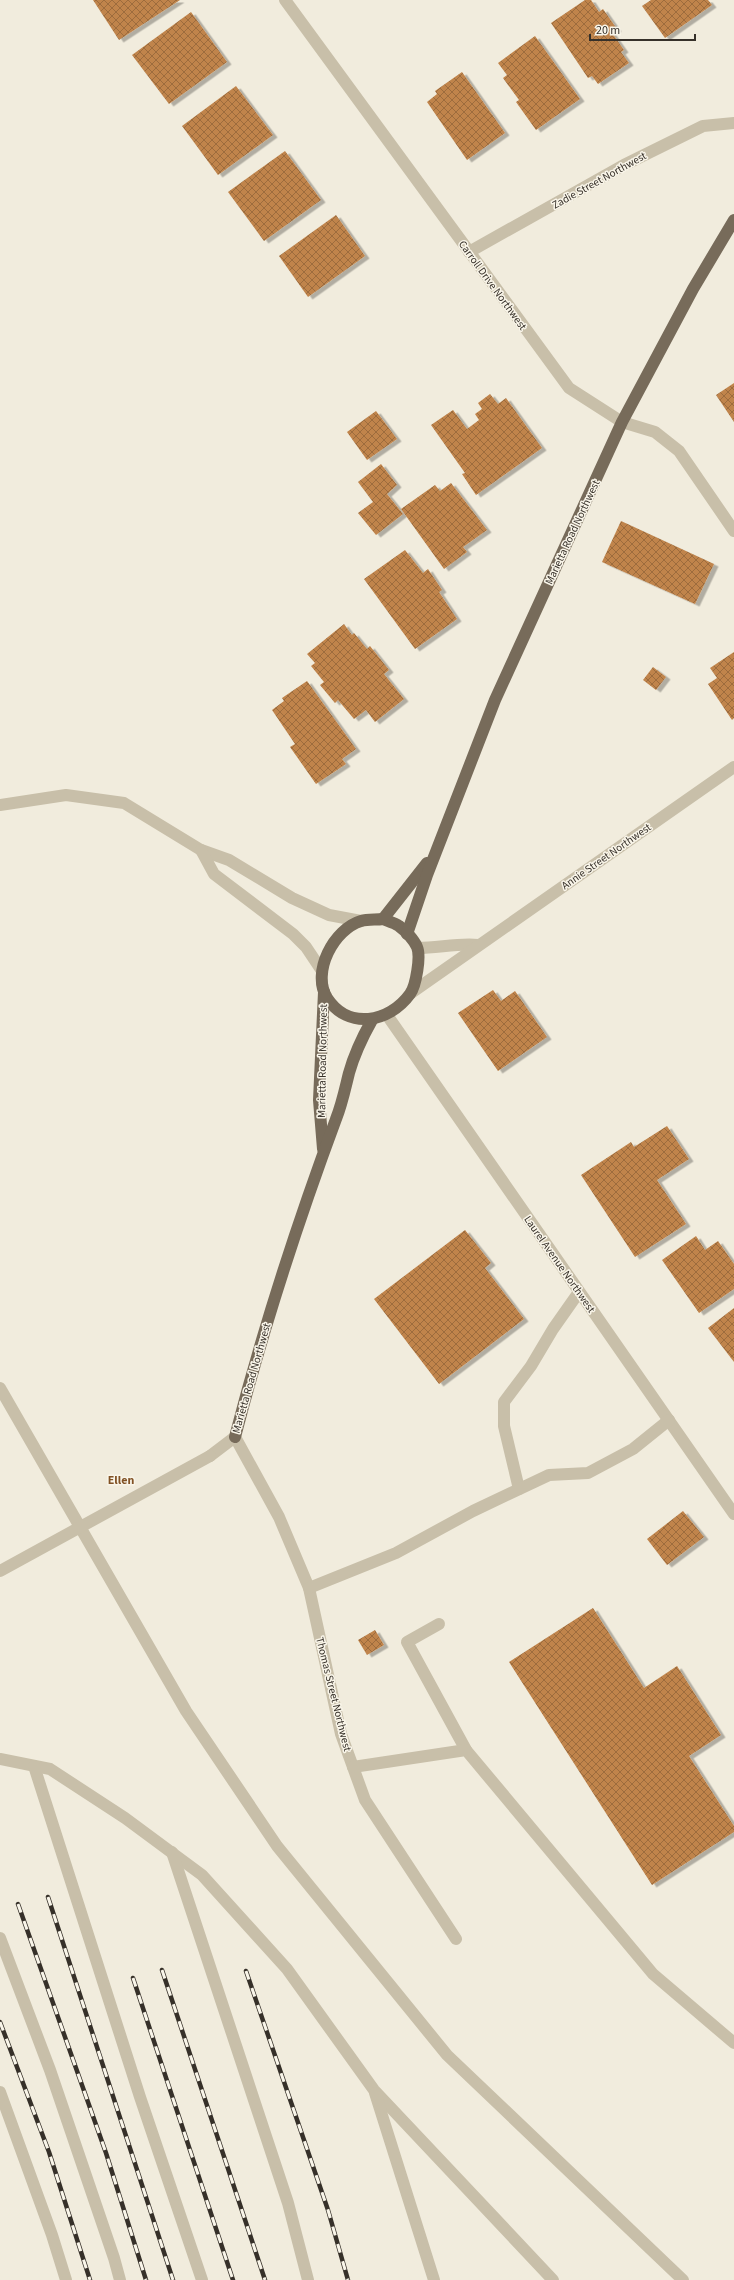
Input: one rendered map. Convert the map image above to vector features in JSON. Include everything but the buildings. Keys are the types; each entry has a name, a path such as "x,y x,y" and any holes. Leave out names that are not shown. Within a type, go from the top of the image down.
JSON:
{"main road":[{"name":"Marietta Road Northwest","path":"407,934 434,855 495,700 622,422 693,289 734,220"},
{"name":"Marietta Road Northwest","path":"382,919 434,855"},
{"path":"382,919 400,926 418,948 417,973 411,993 387,1014 372,1020 357,1020 342,1014 333,1006 324,992 322,971 330,950 339,937 361,921 382,919"},
{"name":"Marietta Road Northwest","path":"323,1154 319,1100 324,992"},
{"name":"Marietta Road Northwest","path":"235,1437 255,1360 302,1210 343,1102 349,1072 364,1035 372,1020"}],"street":[{"name":"Carroll Drive Northwest","path":"285,0 569,388 622,422 655,432 679,451 734,531"},
{"name":"Zadie Street Northwest","path":"469,252 624,165 703,126 734,123"},
{"name":"Annie Street Northwest","path":"411,993 467,956 478,945 734,767"},
{"path":"0,805 66,795 124,803 201,850 229,860 292,898 329,916 361,921"},
{"path":"201,850 214,874 293,934 306,947 322,971"},
{"path":"418,948 444,948 465,944 478,945"},
{"name":"Laurel Avenue Northwest","path":"387,1014 734,1514"},
{"path":"519,1489 504,1426 504,1402 531,1366 553,1329 579,1292"},
{"path":"0,1388 186,1711 277,1846 447,2055 683,2280"},
{"path":"309,1588 396,1553 473,1511 549,1475 588,1473 633,1448 669,1420"},
{"name":"Marietta Road Northwest","path":"0,1571 210,1456 235,1437"},
{"name":"Thomas Street Northwest","path":"235,1437 279,1517 309,1588 341,1734 365,1800 456,1939"},
{"path":"439,1624 407,1642 466,1750 653,1974 734,2043"},
{"path":"353,1766 466,1750"},
{"path":"0,1759 50,1769 126,1818 202,1875 287,1969 374,2090 553,2280"},
{"path":"34,1766 140,2097 202,2280"},
{"path":"172,1852 288,2203 308,2280"},
{"path":"0,1938 50,2070 114,2258 120,2280"},
{"path":"374,2090 434,2280"},
{"path":"0,2092 66,2280"}],"railway":[{"path":"48,1897 173,2280"},
{"path":"18,1904 106,2153 146,2280"},
{"path":"162,1970 265,2280"},
{"path":"246,1971 328,2210 348,2280"},
{"path":"133,1978 233,2280"},
{"path":"0,2022 49,2152 90,2280"}],"district":[{"name":"Ellen","path":"121,1480"}]}
